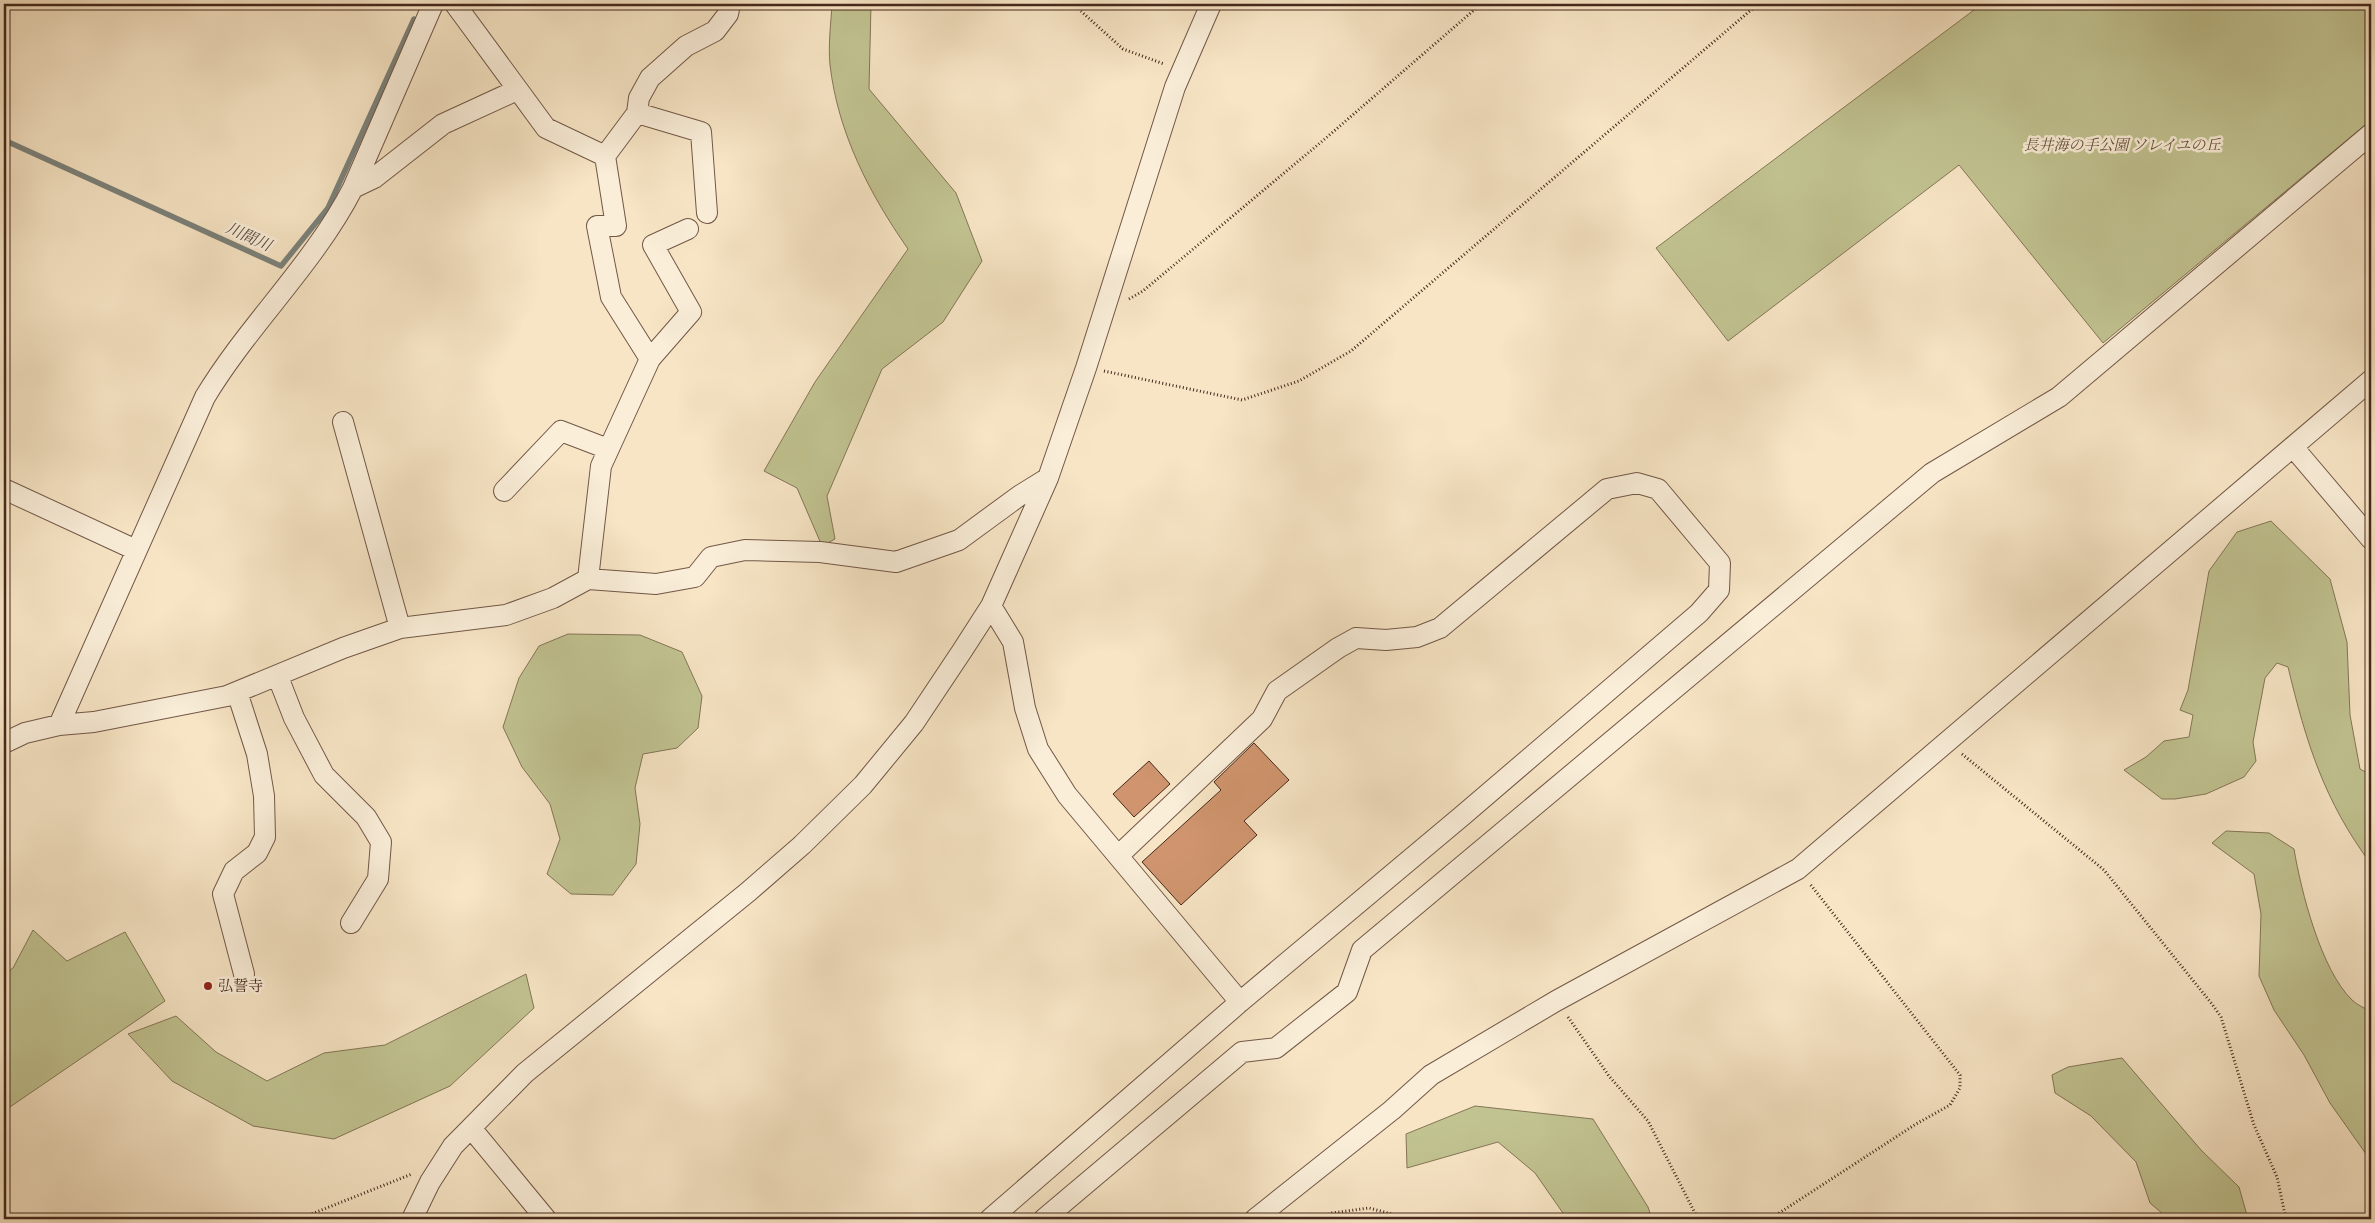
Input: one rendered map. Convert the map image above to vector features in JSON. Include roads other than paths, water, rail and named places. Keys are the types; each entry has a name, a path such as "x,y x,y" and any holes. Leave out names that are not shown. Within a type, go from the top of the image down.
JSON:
{"street":[{"path":"59,725 136,550 210,389 223,367 338,216 353,188 433,4"},
{"path":"454,4 546,128 605,156"},
{"path":"650,359 611,297 597,226 616,226 605,156 637,113 639,98 650,78 686,46 715,31 728,14 730,4"},
{"path":"412,1219 430,1182 453,1146 526,1073 748,892 802,845 863,785 914,723 991,606 1048,478 1086,368 1182,70 1211,4"},
{"path":"353,188 374,178 443,124 518,90"},
{"path":"637,113 701,132 707,213"},
{"path":"1044,1219 1242,1052 1276,1048 1347,992 1362,950 1932,473 2060,397 2371,134"},
{"path":"588,579 601,466 650,359 691,312 653,245 688,229"},
{"path":"1255,1219 1392,1110 1431,1075 1556,1001 1798,870 2371,380"},
{"path":"343,422 400,628"},
{"path":"504,491 561,431 608,449"},
{"path":"2293,447 2371,539"},
{"path":"4,743 25,733 59,725 94,722 170,708 237,692 278,677 343,648 400,628 506,615 553,598 588,579 656,584 695,577 711,557 745,550 820,552 896,562 959,540 1019,496 1048,478"},
{"path":"990,1219 1240,1002 1462,816 1699,613 1719,590 1720,563 1658,488 1638,483 1607,489 1440,628 1417,637 1386,640 1356,638 1338,648 1277,691 1262,719 1118,856"},
{"path":"4,489 136,550"},
{"path":"991,606 1013,642 1025,708 1038,748 1067,795 1240,1002"},
{"path":"278,677 294,718 324,775 366,817 381,842 378,879 351,923"},
{"path":"237,692 257,754 264,796 265,837 258,853 234,871 223,894 244,974"},
{"path":"471,1128 546,1219"}],"waterway":[{"name":"川間川","path":"4,140 281,266 328,208 414,19"}],"place":[{"name":"弘誓寺","path":"208,986"}],"park label":[{"name":"長井海の手公園 ソレイユの丘","path":"2122,145"}]}
